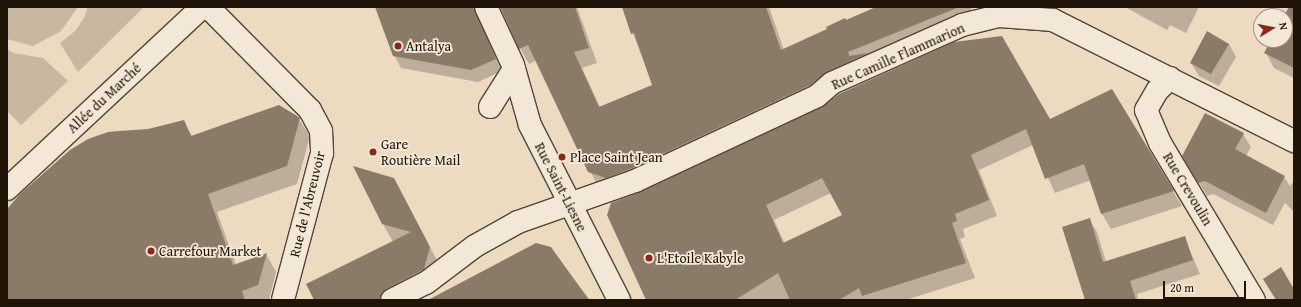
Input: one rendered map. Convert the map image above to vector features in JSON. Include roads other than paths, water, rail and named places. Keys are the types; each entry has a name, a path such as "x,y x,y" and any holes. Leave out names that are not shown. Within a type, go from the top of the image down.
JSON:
{"street":[{"name":"Allée du Marché","path":"7,189 202,7"},
{"name":"Rue de l'Abreuvoir","path":"208,7 310,110 321,131 322,153 283,300"},
{"name":"Rue Saint-Liesne","path":"486,7 514,69 530,125 619,300"},
{"name":"Rue Camille Flammarion","path":"392,300 426,283 475,246 518,222 570,202 635,181 817,96 832,83 962,25 999,16 1053,20 1294,141"},
{"path":"490,107 514,69"},
{"name":"Rue Crevoulin","path":"1170,78 1157,91 1146,110 1160,144 1254,300"}],"place":[{"name":"Antalya","path":"398,46"},
{"name":"Gare Routière Mail","path":"373,152"},
{"name":"Place Saint Jean","path":"562,157"},
{"name":"Carrefour Market","path":"151,251"},
{"name":"L'Etoile Kabyle","path":"649,258"}]}
